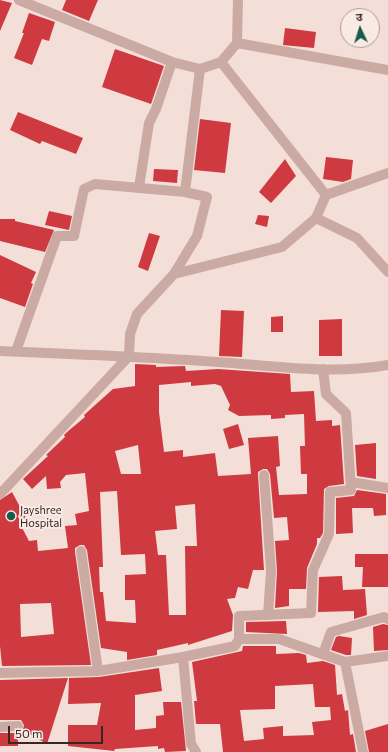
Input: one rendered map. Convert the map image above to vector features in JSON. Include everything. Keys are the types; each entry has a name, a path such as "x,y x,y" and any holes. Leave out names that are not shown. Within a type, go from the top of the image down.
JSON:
{"street":[{"path":"19,0 172,62 200,69 221,62 236,43 238,0"},
{"path":"236,43 388,70"},
{"path":"139,187 149,123 156,109 172,62"},
{"path":"221,62 326,195"},
{"path":"184,192 200,69"},
{"path":"174,274 282,247 316,218 326,195 388,172"},
{"path":"0,494 129,356 130,334 137,314 174,274 197,236 207,196 139,187 95,184 84,189 74,236 57,236 16,351"},
{"path":"316,218 357,238 388,272"},
{"path":"0,351 129,356 323,369 372,368 388,365"},
{"path":"0,674 98,671 183,657 235,646 239,639 239,616 311,613 313,570 329,534 330,492 351,490 346,413 326,394 323,369"},
{"path":"264,475 270,571 268,615"},
{"path":"351,482 388,488"},
{"path":"82,551 98,671"},
{"path":"323,654 331,632 384,618 388,619"},
{"path":"239,639 279,639 345,662 388,656"},
{"path":"183,657 191,744 196,752"},
{"path":"345,662 363,752"},
{"path":"0,727 18,726"}],"building":[{"path":"0,0 12,3 0,31"},
{"path":"66,0 98,0 89,21 62,10"},
{"path":"29,13 55,22 49,41 42,39 32,65 14,58 24,33 22,33"},
{"path":"285,28 316,32 314,48 283,45"},
{"path":"115,49 164,66 151,104 102,87"},
{"path":"18,112 83,138 76,154 42,141 40,144 10,130"},
{"path":"200,119 231,123 225,173 194,170"},
{"path":"326,157 353,160 351,179 343,182 323,179"},
{"path":"285,159 296,176 271,203 259,192"},
{"path":"154,169 178,170 177,183 153,181"},
{"path":"49,211 72,216 69,230 45,225"},
{"path":"258,215 269,216 267,227 255,224"},
{"path":"0,219 15,219 15,221 54,230 45,252 0,241"},
{"path":"149,233 160,236 148,271 138,267"},
{"path":"0,255 36,272 31,283 33,284 25,307 0,298"},
{"path":"221,310 244,311 242,357 219,356"},
{"path":"283,316 283,332 271,332 271,317"},
{"path":"342,319 342,356 319,356 319,320"},
{"path":"135,364 156,365 156,367 185,366 186,371 218,369 290,374 291,392 314,391 316,421 332,420 332,426 340,425 344,484 329,486 324,489 323,533 320,538 317,538 317,544 307,568 306,589 289,589 289,606 275,608 277,571 275,541 289,540 287,517 274,518 270,474 267,469 263,469 258,472 258,475 264,570 253,570 248,589 238,587 235,598 227,599 233,615 232,631 188,645 188,643 157,650 157,655 127,660 127,652 101,648 87,550 84,545 80,545 75,548 75,552 91,665 2,666 0,646 0,500 12,492 26,518 19,522 29,541 37,540 38,551 68,548 65,526 77,525 75,514 89,511 85,473 66,475 60,482 61,488 47,489 46,476 32,489 23,479 48,456 46,455 65,437 64,435 67,432 85,417 84,415 113,389 135,386","holes":["191,382 191,386 215,384 221,386 230,405 228,410 239,416 271,415 271,419 285,418 285,415 304,414 305,446 300,446 301,474 307,474 307,494 279,495 276,467 280,466 278,436 248,438 251,474 218,476 215,453 183,457 183,450 164,452 159,412 159,385","138,445 141,474 121,474 115,451","117,491 121,555 145,554 146,574 125,575 125,600 135,600 136,623 106,621 103,592 100,592 99,567 103,567 100,492","195,504 197,546 185,546 186,615 169,615 166,555 158,555 155,531 177,529 175,506","51,603 54,634 21,637 20,604"]},
{"path":"238,424 244,445 229,449 223,429"},
{"path":"376,443 376,479 357,476 355,445"},
{"path":"357,490 386,494 386,515 374,516 373,508 352,508 353,533 336,534 336,498 354,496"},
{"path":"355,554 388,554 388,587 362,587 363,567 355,567"},
{"path":"342,576 343,590 365,589 367,615 354,619 354,611 318,612 319,577"},
{"path":"286,621 287,634 246,632 246,622"},
{"path":"383,624 388,625 388,650 374,651 373,627"},
{"path":"336,637 352,638 351,655 346,655 331,650"},
{"path":"243,646 276,646 276,654 299,653 306,655 307,663 323,661 335,665 337,695 342,694 345,711 348,710 350,735 353,734 356,752 223,752 220,724 196,724 194,701 197,701 192,662 242,651","holes":["313,684 315,707 330,707 331,720 312,722 314,735 283,736 283,726 263,728 264,739 244,741 240,710 275,709 275,686"]},
{"path":"159,668 162,691 135,695 135,730 156,728 156,716 164,715 163,702 181,702 186,751 165,752 164,748 158,749 158,746 115,749 114,751 68,746 68,725 97,725 101,703 68,704 69,678 99,677"},
{"path":"68,678 47,744 23,730 24,725 21,720 0,720 0,680"},
{"path":"388,724 388,752 369,752 365,731"},
{"path":"0,733 18,733 18,746 0,746"}],"place":[{"name":"Jayshree Hospital","path":"11,516"}]}
